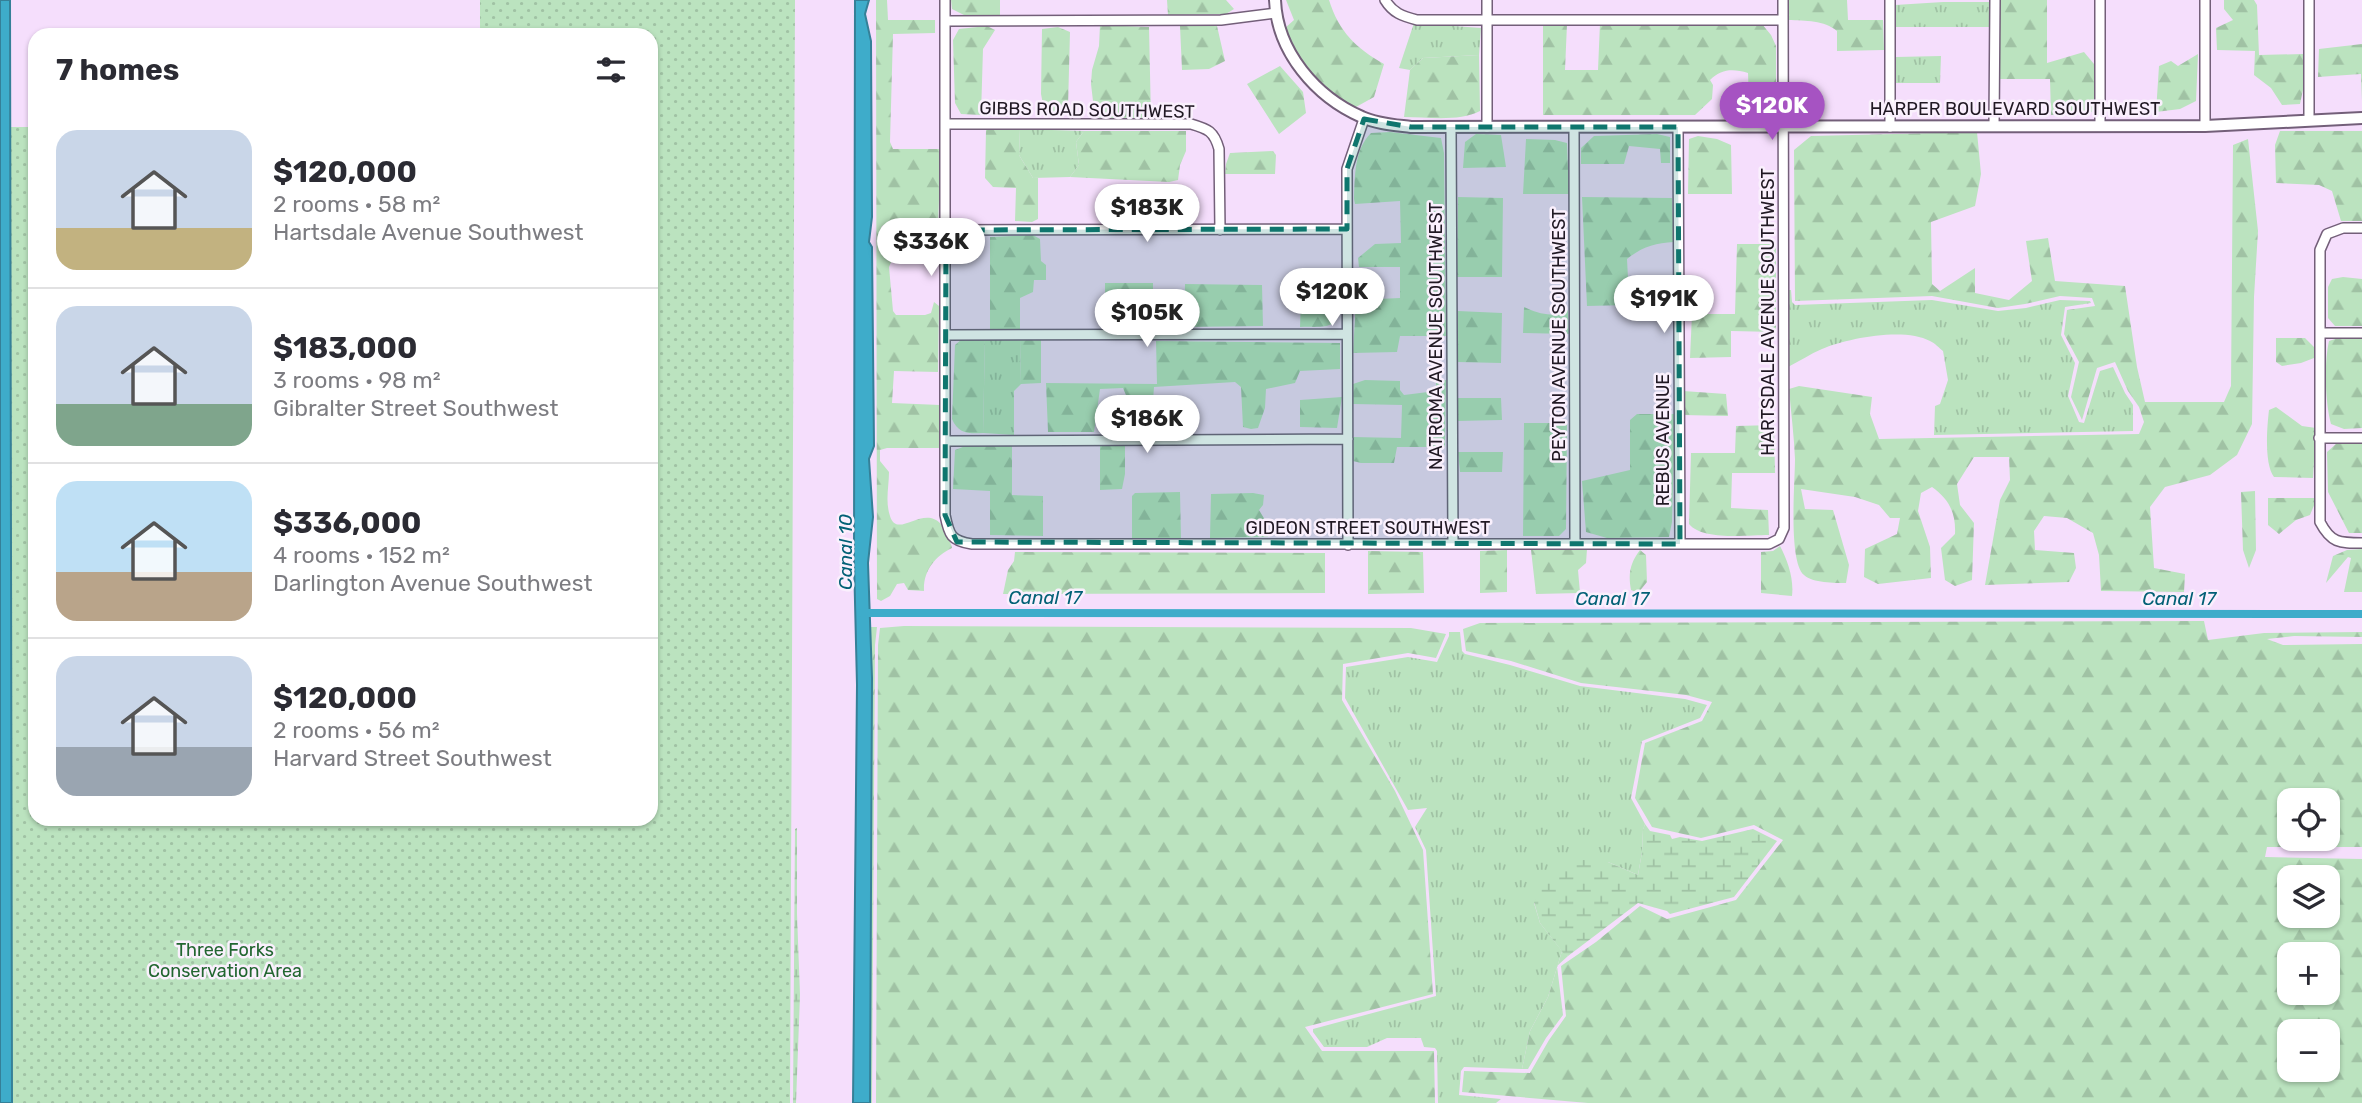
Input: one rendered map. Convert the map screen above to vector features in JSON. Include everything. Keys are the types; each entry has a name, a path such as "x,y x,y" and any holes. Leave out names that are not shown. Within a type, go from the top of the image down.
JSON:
{"street":[{"path":"945,0 946,441 1348,439"},
{"name":"HARPER BOULEVARD SOUTHWEST","path":"1275,0 1284,41 1298,67 1311,83 1339,106 1364,119 1410,127 2205,126 2362,118"},
{"path":"1385,0 1399,15 1417,20 1783,20"},
{"path":"1487,0 1487,127"},
{"name":"HARTSDALE AVENUE SOUTHWEST","path":"1779,539 1784,528 1783,0"},
{"path":"1889,0 1889,127"},
{"path":"1994,126 1995,0"},
{"path":"2100,0 2100,126"},
{"path":"2205,0 2205,126"},
{"path":"2309,0 2309,120"},
{"path":"945,22 1221,20 1276,13"},
{"path":"1348,545 1348,169 1364,119"},
{"name":"GIBBS ROAD SOUTHWEST","path":"945,124 1191,124 1206,128 1216,137 1219,149 1220,230"},
{"name":"PEYTON AVENUE SOUTHWEST","path":"1574,127 1575,544"},
{"name":"REBUS AVENUE","path":"1678,127 1679,544"},
{"name":"NATROMA AVENUE SOUTHWEST","path":"1451,128 1453,543"},
{"path":"2362,228 2343,228 2327,234 2320,250 2319,438 2320,522 2333,539 2346,543 2362,543"},
{"path":"946,230 1347,229"},
{"path":"2320,333 2362,333"},
{"path":"946,335 1347,334"},
{"path":"2319,438 2362,438"},
{"name":"GIDEON STREET SOUTHWEST","path":"946,441 945,515 948,532 957,542 1769,544 1779,539"}],"highlighted area":[{"path":"1364,119 1411,127 1678,127 1680,544 957,542 945,515 946,230 1347,229 1347,169"}],"green space":[{"name":"Three Forks Conservation Area","path":"480,0 795,0 790,1103 8,1103 11,127 28,127 28,826 658,826 658,28 480,28"},
{"path":"876,0 887,0 888,20 935,20 935,33 893,34 890,142 893,149 941,149 938,226 890,223 882,226 880,231 891,245 939,244 939,260 892,260 889,267 893,311 896,315 925,315 931,313 934,302 939,306 938,372 894,371 892,403 940,405 939,448 887,448 880,450 880,461 889,472 888,505 893,522 898,525 919,519 934,519 941,525 952,548 940,555 931,565 924,591 908,590 904,583 897,584 890,596 881,601 877,599"},
{"path":"951,0 1000,0 1000,15 964,15 952,9"},
{"path":"1167,0 1226,0 1234,9 1226,14 1168,15"},
{"path":"1286,0 1329,0 1343,30 1365,52 1384,64 1374,97 1356,107 1350,106 1311,73 1285,28 1294,20"},
{"path":"1788,0 1847,0 1848,20 1883,20 1884,50 1837,51 1837,31 1832,27 1814,22 1788,20"},
{"path":"2000,0 2047,0 2047,63 2084,52 2094,64 2095,109 2089,114 2051,115 2050,79 1999,79"},
{"path":"2224,0 2254,0 2257,5 2259,55 2303,54 2304,85 2300,104 2282,105 2271,88 2254,75 2255,51 2217,50 2216,28 2233,20 2224,9"},
{"path":"1989,2 1989,27 1895,27 1895,5"},
{"path":"1414,23 1481,28 1479,55 1423,58 1410,70 1399,68"},
{"path":"1600,23 1762,24 1776,46 1776,101 1770,113 1757,113 1749,100 1748,73 1728,70 1710,80 1713,85 1712,99 1695,115 1543,115 1543,25 1567,24 1565,70 1598,70"},
{"path":"1100,25 1149,27 1151,119 1095,118 1091,84 1099,46"},
{"path":"987,26 995,30 983,49 981,115 961,114 955,103 953,40 959,29"},
{"path":"1180,26 1217,26 1225,61 1209,69 1182,70"},
{"path":"1058,27 1070,32 1068,107 1045,115 1041,94 1042,29"},
{"path":"2362,44 2362,101 2361,74 2318,77 2319,49"},
{"path":"2198,54 2196,101 2180,109 2156,112 2159,66 2171,61 2178,66"},
{"path":"1479,55 1480,111 1453,118 1404,117 1410,70 1423,58"},
{"path":"1941,56 1940,83 1894,83 1894,58"},
{"path":"1280,66 1303,92 1306,113 1279,134 1247,84"},
{"path":"1020,129 1084,131 1076,142 1079,165 1070,177 1033,178 1019,155"},
{"path":"1020,129 1019,155 1033,178 1038,178 1038,219 1032,222 1015,221 1016,188 993,187 985,178 986,130"},
{"path":"1084,131 1186,131 1186,151 1178,180 1169,182 1070,177 1079,165 1076,142"},
{"path":"2280,131 2362,131 2362,221 2341,221 2332,191 2319,185 2276,183 2275,145"},
{"path":"1390,132 1441,138 1444,153 1446,336 1400,336 1397,352 1353,353 1356,300 1400,298 1400,267 1359,267 1358,258 1375,244 1401,243 1400,201 1355,204 1354,199 1361,147 1371,133"},
{"path":"1977,132 1981,174 1975,206 1931,222 1932,284 1940,291 1975,268 1975,293 2009,300 2032,281 2026,241 2048,238 2055,281 2125,286 2145,402 2224,402 2231,386 2233,145 2248,139 2258,231 2252,424 2237,455 2210,475 2165,487 2150,507 2154,568 2185,574 2184,592 2101,591 2099,555 2093,533 2067,518 2044,516 2034,531 2035,550 2074,553 2076,568 2069,582 1985,585 2000,500 2010,480 2009,457 1974,457 1957,484 1960,505 1974,523 1972,580 1955,586 1945,580 1941,548 1955,534 1954,519 1943,496 1932,487 1921,493 1918,511 1930,547 1931,578 1878,584 1864,577 1865,549 1897,534 1900,518 1890,518 1879,505 1855,497 1801,489 1805,509 1833,510 1849,565 1846,583 1813,580 1804,575 1799,567 1794,538 1795,459 1789,389 1799,386 1872,397 1870,414 1879,439 2139,434 2144,422 2115,362 2097,368 2082,420 2071,397 2079,362 2064,334 2067,310 2095,306 2092,298 2060,296 1998,308 1932,296 1795,301 1794,150 1811,136"},
{"path":"1476,134 1501,135 1506,167 1463,168 1465,142"},
{"path":"1657,134 1670,137 1670,163 1661,163 1660,149 1629,146 1624,164 1581,164 1581,148 1594,136"},
{"path":"1698,136 1717,139 1731,145 1732,194 1688,194 1689,139"},
{"path":"1526,139 1567,143 1569,194 1523,194"},
{"path":"1273,151 1276,155 1275,174 1225,174 1230,153"},
{"path":"1458,197 1503,198 1502,277 1457,277"},
{"path":"1582,197 1672,198 1674,242 1649,246 1627,259 1628,278 1670,278 1669,304 1587,306"},
{"path":"1033,235 1040,239 1041,261 1046,265 1046,280 1034,280 1033,292 1020,298 1020,329 990,329 990,237"},
{"path":"1737,244 1776,244 1776,332 1731,331 1731,357 1690,358 1692,314 1735,314"},
{"path":"2332,279 2362,279 2362,326 2335,326 2328,318 2328,287"},
{"path":"1105,283 1153,283 1153,320 1113,321 1111,308 1105,304"},
{"path":"1185,284 1262,285 1263,326 1184,327"},
{"path":"1788,290 1791,290 1792,302 1795,305 1932,300 1998,311 2060,300 2090,301 2091,303 2065,307 2061,335 2075,363 2068,396 2079,422 2084,423 2100,371 2113,367 2133,405 2133,431 1934,435 1935,406 1940,404 1948,380 1943,351 1932,342 1919,337 1891,334 1833,345 1788,367"},
{"path":"1301,300 1340,300 1337,318 1329,325 1300,327"},
{"path":"1524,307 1546,314 1568,310 1569,334 1523,333"},
{"path":"1458,311 1502,313 1501,363 1457,362"},
{"path":"2276,338 2305,338 2315,348 2314,358 2282,366 2276,362"},
{"path":"2338,338 2362,338 2362,428 2344,429 2331,424 2326,394 2326,360 2329,341"},
{"path":"962,339 985,340 983,433 961,430 952,419 955,345"},
{"path":"985,340 1020,340 1021,384 1014,391 1014,435 983,433"},
{"path":"1020,340 1041,340 1041,383 1021,384"},
{"path":"1156,341 1340,343 1340,369 1300,371 1295,383 1266,389 1265,408 1258,428 1243,427 1241,387 1235,382 1154,387 1151,429 1127,430 1128,400 1123,388 1100,389 1094,432 1048,432 1046,383 1157,384"},
{"path":"1365,380 1400,381 1400,390 1404,395 1436,391 1436,380 1446,380 1445,447 1397,447 1394,463 1353,461 1353,437 1401,438 1402,405 1353,404 1353,384"},
{"path":"1683,391 1726,394 1728,416 1683,415"},
{"path":"1342,397 1337,428 1300,427 1300,400"},
{"path":"1458,398 1501,398 1502,420 1458,421"},
{"path":"2276,407 2302,426 2316,428 2313,478 2274,477 2267,455 2269,410"},
{"path":"1637,414 1675,414 1672,522 1669,537 1607,538 1586,532 1582,481 1630,470 1630,420"},
{"path":"1524,423 1567,423 1566,529 1559,536 1523,536"},
{"path":"1774,425 1775,473 1732,473 1731,508 1768,510 1769,535 1715,535 1704,533 1689,524 1691,453 1735,453 1736,426"},
{"path":"2362,442 2362,533 2349,533 2328,492 2327,452 2337,443"},
{"path":"973,443 1012,444 1012,495 1043,496 1043,536 990,535 990,491 953,489 955,450"},
{"path":"1100,445 1125,445 1122,489 1100,490"},
{"path":"1458,452 1503,452 1502,472 1460,472"},
{"path":"2255,491 2256,550 2249,568 2243,550 2241,492"},
{"path":"1180,492 1181,538 1132,538 1132,496 1135,493"},
{"path":"1211,494 1264,495 1263,505 1259,510 1265,520 1268,537 1210,538"},
{"path":"2268,498 2314,498 2315,503 2310,515 2296,520 2279,534 2268,525"},
{"path":"1780,546 1790,570 1792,596 1761,593 1761,552 1773,551"},
{"path":"1587,549 1586,563 1578,570 1580,593 1536,594 1531,550"},
{"path":"2362,549 2362,592 2344,592 2351,558 2348,557 2326,583 2333,556 2347,550"},
{"path":"1507,550 1507,592 1480,593 1480,551"},
{"path":"1640,550 1646,555 1647,582 1638,593 1631,590 1630,574"},
{"path":"1368,551 1423,552 1424,593 1368,594"},
{"path":"1015,552 1325,553 1325,593 1003,594"},
{"path":"2204,621 2208,640 2264,633 2362,632 2362,637 2294,636 2267,639 2283,645 2362,644 2362,847 2340,847 2340,788 2277,788 2277,847 2267,847 2265,857 2362,859 2362,1103 1588,1103 1462,1092 1464,1071 1530,1073 1566,1016 1561,966 1640,906 1667,919 1736,900 1783,840 1754,825 1701,838 1652,827 1635,798 1645,743 1702,721 1712,702 1686,695 1581,683 1511,661 1466,651 1463,629 1480,623"},
{"path":"869,627 877,627 872,1103 872,678"},
{"path":"880,628 1411,628 1446,634 1436,658 1408,653 1343,664 1342,700 1395,791 1423,850 1433,994 1305,1027 1322,1051 1434,1051 1435,1103 876,1103 878,645"},
{"path":"1449,632 1460,632 1462,651 1465,654 1580,686 1685,699 1707,705 1700,718 1642,741 1631,798 1645,824 1638,875 1608,862 1534,903 1540,923 1562,951 1548,997 1530,1031 1522,1069 1464,1067 1461,1071 1459,1095 1501,1099 1496,1103 1438,1103 1437,1051 1435,1048 1424,1047 1421,1038 1387,1038 1367,1047 1324,1047 1313,1032 1313,1029 1436,996 1426,850 1415,827 1427,808 1408,810 1345,698 1346,667 1408,657 1437,662"},
{"path":"1645,824 1650,831 1670,835 1672,839 1680,837 1702,841 1753,829 1777,841 1734,897 1670,914 1638,903 1568,956 1564,954 1540,923 1534,902 1544,883 1560,870 1583,860 1608,862 1638,875"},
{"path":"797,828 800,995 796,1103 793,1103 795,829"},
{"path":"1562,951 1568,956 1558,965"},
{"path":"1557,967 1563,1015 1528,1069 1522,1069 1530,1031 1548,997"}],"water":[{"path":"0,0 10,0 12,1103 0,1103"},
{"path":"855,0 869,0 865,14 871,41 872,217 869,242 872,247 874,446 869,459 873,517 868,563 872,678 870,1103 853,1103 857,685 854,560"}],"waterway":[{"name":"Canal 17","path":"861,613 2362,614"}],"water label":[{"name":"Canal 10","path":"845,552"}]}
